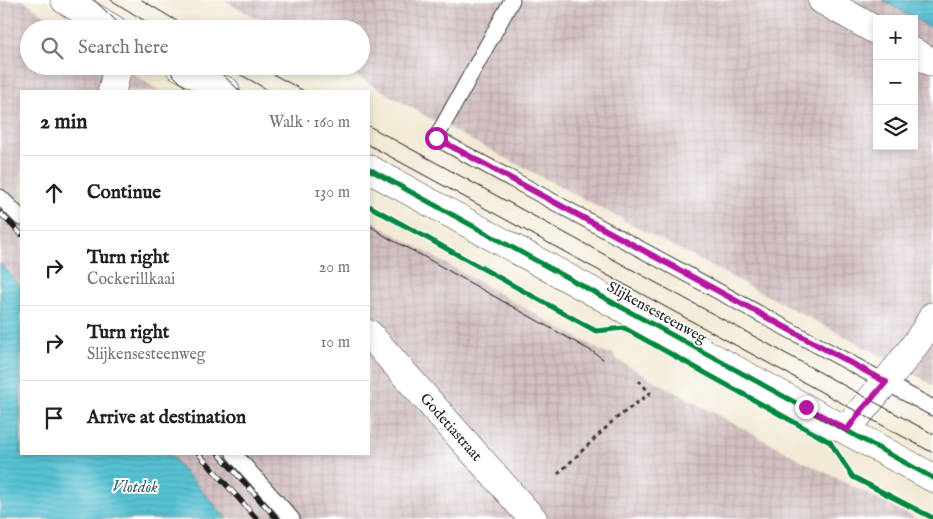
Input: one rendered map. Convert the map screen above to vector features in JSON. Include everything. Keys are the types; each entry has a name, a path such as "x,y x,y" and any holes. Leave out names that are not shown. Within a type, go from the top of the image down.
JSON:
{"street":[{"path":"65,0 97,20"},
{"path":"822,0 873,29"},
{"path":"918,54 933,63"},
{"path":"112,90 116,75"},
{"path":"196,75 224,90"},
{"name":"Slijkensesteenweg","path":"370,170 933,478"},
{"path":"847,430 922,336 933,316"},
{"name":"Godetiastraat","path":"370,335 533,519"}],"lane":[{"path":"512,0 436,138 933,408"},
{"path":"0,197 20,217"},
{"path":"235,455 292,519"}],"path":[{"path":"558,474 614,420 650,393 639,381"}],"shaded area":[{"path":"0,0 23,0 52,20 20,20 20,75 134,75 158,90 20,90 20,286 0,263"},
{"path":"224,0 882,0 908,15 873,15 873,150 918,150 918,20 933,29 933,385 882,356 431,119 355,75 370,75 370,20 258,20"},
{"path":"370,219 383,228 608,355 611,352 618,360 655,381 803,461 917,519 227,519 170,455 370,455"}],"water":[{"path":"882,0 933,0 933,29 918,20 918,15 908,15"},
{"name":"Vlotdok","path":"0,263 20,286 20,455 170,455 227,519 0,519"}],"tram line":[{"path":"94,0 115,20"},
{"path":"111,0 143,20"},
{"path":"142,0 175,20"},
{"path":"173,75 188,90"},
{"path":"223,75 239,90"},
{"path":"241,75 268,90"},
{"path":"275,75 302,90"},
{"path":"370,127 933,434"},
{"path":"370,146 933,453"},
{"path":"370,226 388,238 603,359"}],"railway":[{"path":"0,213 20,233"},
{"path":"200,455 257,519"},
{"path":"220,455 277,519"}],"cycle path":[{"path":"370,170 933,478"},
{"path":"370,207 596,331 624,328 830,442 853,477 933,518"}],"route":[{"path":"436,138 886,382 847,430 806,407"}]}
